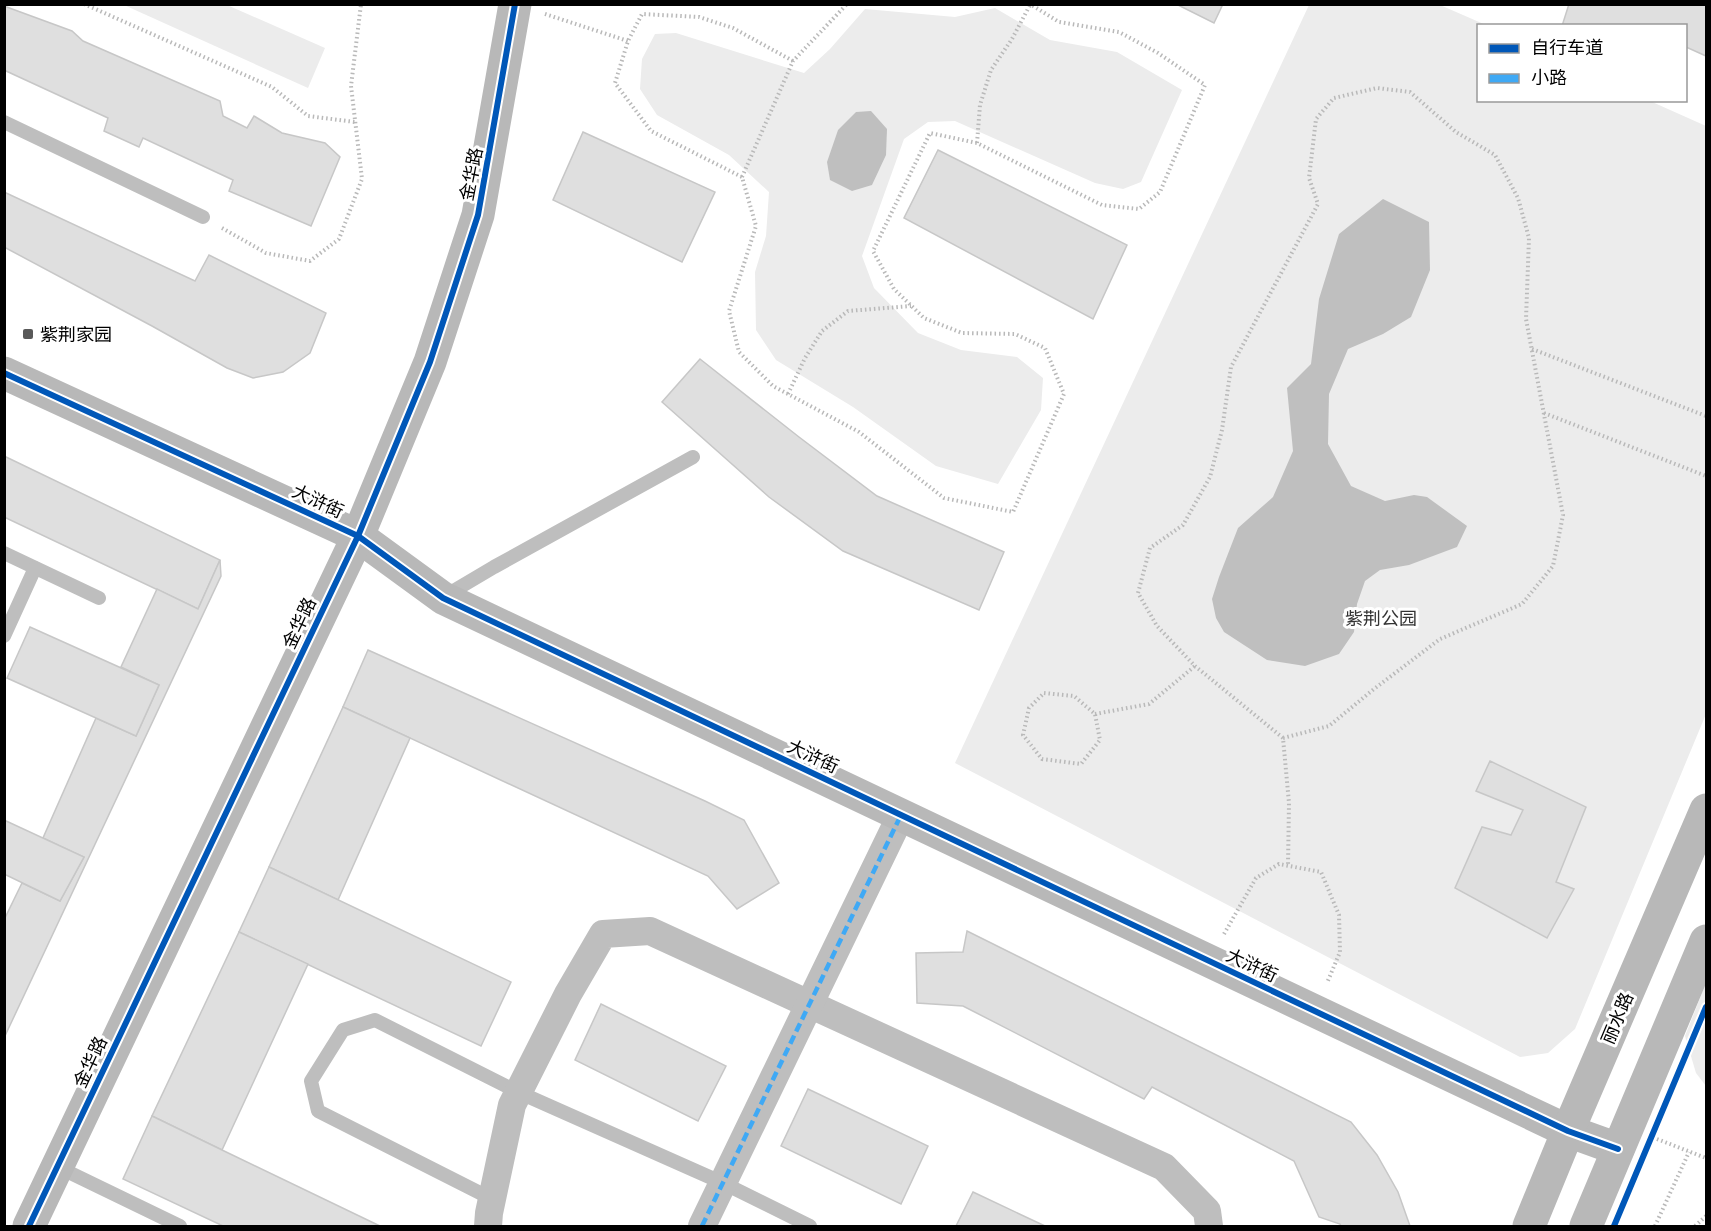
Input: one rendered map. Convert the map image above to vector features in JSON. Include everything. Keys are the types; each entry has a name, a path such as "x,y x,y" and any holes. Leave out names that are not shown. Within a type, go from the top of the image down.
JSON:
{"street":[{"name":"金华路","path":"29,1227 358,536 430,362 478,215 527,8"},
{"name":"大浒街","path":"4,373 358,536 443,598 1568,1131 1633,1148"},
{"name":"丽水路","path":"1529,1227 1568,1131 1707,810"},
{"path":"702,1227 900,815"},
{"path":"490,1213 512,1105 568,994 603,934 650,931 1164,1167 1207,1211 1209,1227"},
{"path":"1586,1227 1633,1148 1707,941"}],"lane":[{"path":"4,122 203,217"},
{"path":"443,598 494,567 693,457"},
{"path":"4,553 99,598"},
{"path":"4,636 35,568"},
{"path":"490,1213 318,1111 311,1081 343,1030 375,1020 518,1092 723,1183 810,1227"},
{"path":"57,1166 180,1227"}],"path":[{"path":"84,4 272,87 308,116 355,122"},
{"path":"203,217 266,253 310,261 339,239 362,179 351,86 361,4"},
{"path":"847,4 793,61 742,177 756,226 729,311 739,352 773,386 859,432 944,498 1013,512 1064,394 1045,348 1015,334 962,333 924,318 894,289 873,251 930,133 977,143 1102,205 1139,209 1160,192 1205,85 1158,53 1119,32 1059,22 1030,5 1012,39 991,70 980,105 977,143"},
{"path":"527,8 628,40"},
{"path":"742,177 651,131 615,83 628,40 642,14 699,17 733,28 793,61"},
{"path":"1283,738 1329,726 1440,639 1522,604 1552,566 1563,515 1526,319 1529,238 1518,198 1496,155 1456,132 1410,92 1377,88 1334,98 1316,119 1309,178 1318,204 1231,367 1222,430 1210,477 1183,525 1150,548 1138,593 1157,626 1194,666 1283,738 1289,803 1288,866"},
{"path":"788,394 805,358 822,331 848,312 912,306"},
{"path":"1532,349 1707,416"},
{"path":"1544,413 1707,476"},
{"path":"1095,714 1149,704 1194,666"},
{"path":"1044,693 1074,696 1095,714 1100,740 1081,764 1042,759 1023,735 1029,708 1044,693"},
{"path":"1209,961 1256,878 1279,864 1321,872 1339,915 1340,952 1315,1011"},
{"path":"1633,1148 1652,1137 1707,1158"},
{"path":"1655,1227 1689,1152"},
{"path":"1695,1227 1707,1216"}],"green space":[{"path":"124,5 227,5 325,48 308,88"},
{"name":"紫荆公园","path":"1309,5 1440,5 1484,24 1477,24 1477,102 1652,102 1706,126 1706,714 1575,1029 1548,1053 1520,1057 955,763"},
{"path":"995,8 1050,40 1117,52 1182,90 1141,182 1123,189 1095,183 955,121 928,122 904,139 862,256 874,288 918,333 961,350 1017,357 1043,378 1041,410 998,484 936,466 853,407 776,360 756,330 755,272 766,236 769,192 729,155 657,115 640,89 642,59 655,34 676,33 804,73 830,49 865,9 955,17"},
{"path":"1706,983 1706,1086 1696,1073 1685,1036"}],"shaded area":[{"path":"871,111 887,129 886,155 872,185 852,191 830,180 827,162 838,130 856,112"},
{"path":"1383,199 1429,222 1430,270 1411,317 1383,334 1348,349 1329,394 1328,444 1351,486 1385,501 1414,495 1427,497 1467,526 1457,547 1409,565 1380,570 1365,581 1357,604 1354,632 1339,654 1305,666 1267,660 1224,632 1216,618 1212,599 1238,528 1273,497 1293,451 1287,388 1311,364 1319,299 1339,234"}],"building":[{"path":"1176,4 1223,4 1214,23"},
{"path":"1569,4 1706,4 1706,56 1687,47 1687,24 1563,24"},
{"path":"4,6 72,31 83,41 220,101 223,116 247,128 254,116 282,133 325,143 340,157 311,226 229,191 233,180 143,138 139,147 104,131 108,118 6,71 4,73"},
{"path":"583,132 715,192 682,262 553,200"},
{"path":"938,150 1127,245 1093,319 904,218"},
{"path":"4,192 195,281 209,255 326,313 310,353 283,372 253,378 227,368 4,247"},
{"path":"700,359 877,496 1004,552 979,610 843,551 769,497 662,402"},
{"path":"4,456 220,560 198,609 4,517"},
{"path":"220,560 221,576 4,1038 4,920 22,883 60,901 84,857 43,838 96,718 136,736 159,685 121,667 157,589 198,609"},
{"path":"30,627 159,685 136,736 7,678"},
{"path":"368,650 744,820 779,883 737,909 708,876 343,707"},
{"path":"343,707 410,738 338,900 269,867"},
{"path":"1490,761 1586,807 1556,882 1574,889 1547,938 1455,888 1482,827 1511,835 1523,810 1476,791"},
{"path":"4,820 84,857 60,901 4,874"},
{"path":"269,867 511,982 481,1046 239,932"},
{"path":"967,931 1351,1122 1377,1155 1398,1192 1410,1226 1341,1226 1319,1217 1294,1161 1152,1087 1144,1099 963,1006 917,1003 916,953 963,952"},
{"path":"239,932 308,964 222,1150 152,1116"},
{"path":"601,1004 726,1066 698,1121 575,1060"},
{"path":"808,1089 928,1146 901,1204 781,1146"},
{"path":"152,1116 380,1226 223,1226 123,1179"},
{"path":"973,1192 1045,1226 956,1226"}],"marked path":[{"path":"702,1226 901,815"}],"cycle path":[{"path":"29,1226 358,536 430,362 478,215 515,4"},
{"path":"4,373 358,536 443,598 1568,1131 1618,1149"},
{"path":"1614,1226 1706,1007"}],"place":[{"name":"紫荆家园","path":"28,334"}]}
